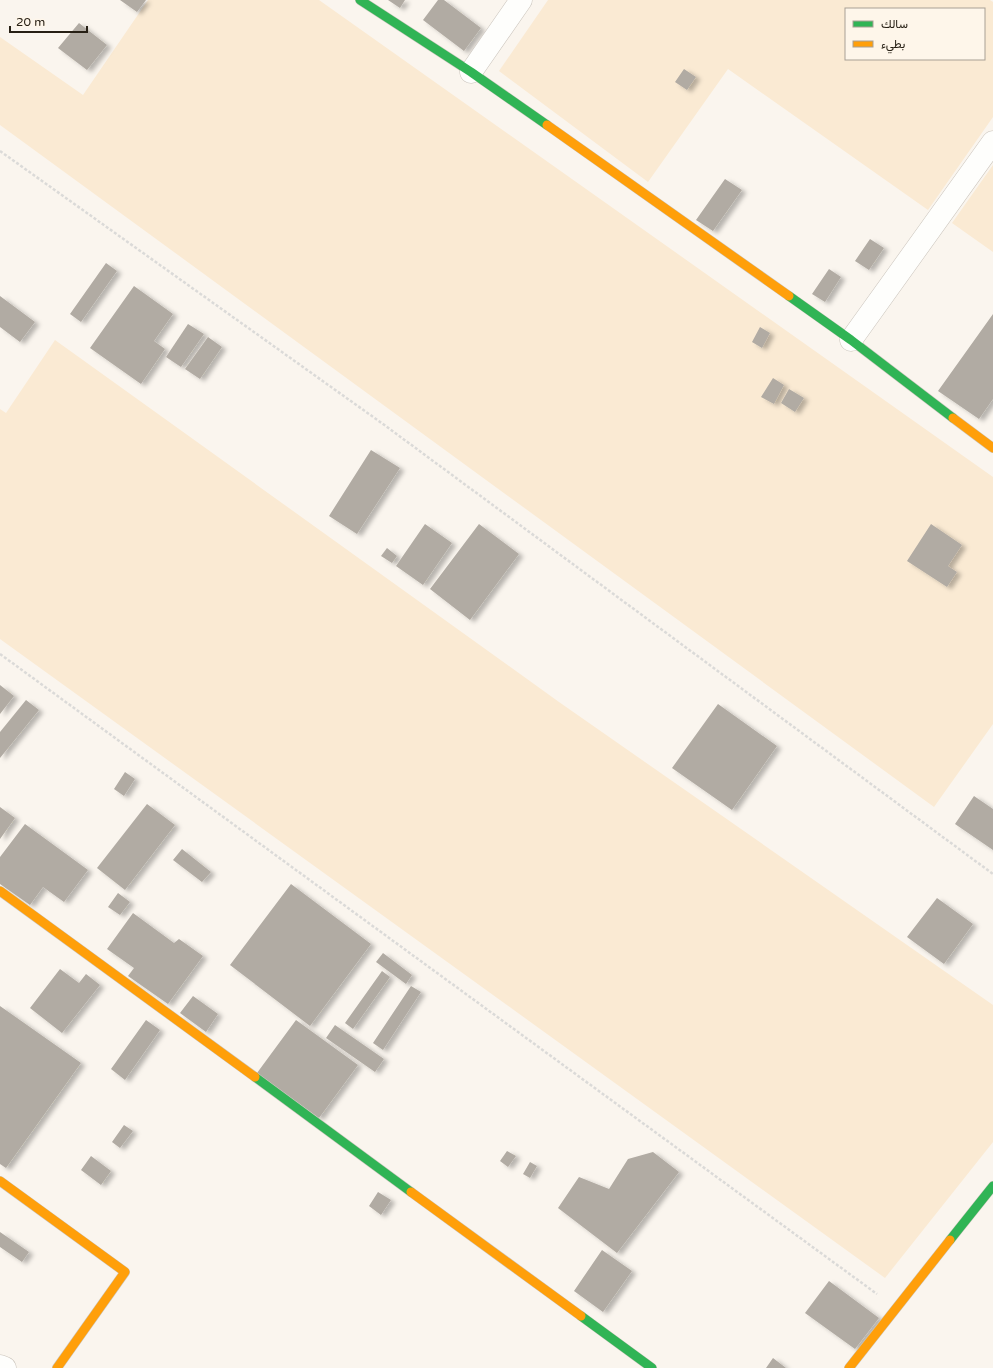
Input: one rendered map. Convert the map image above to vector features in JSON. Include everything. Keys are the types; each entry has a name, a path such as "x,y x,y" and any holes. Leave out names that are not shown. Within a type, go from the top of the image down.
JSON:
{"street":[{"path":"360,0 471,72 851,340 993,448"},
{"path":"471,72 521,0"},
{"path":"851,340 993,142"},
{"path":"0,891 652,1368"},
{"path":"0,1181 125,1272 57,1368"},
{"path":"848,1368 993,1186"},
{"path":"0,1366 5,1368"}],"path":[{"path":"0,151 383,424 993,874"},
{"path":"0,654 896,1308"}],"shaded area":[{"path":"148,0 319,0 993,477 993,724 934,807 0,125 0,37 83,95"},
{"path":"548,0 990,0 993,2 993,117 928,210 728,69 648,182 499,71"},
{"path":"993,165 993,252 952,223"},
{"path":"55,340 559,702 993,1005 993,1142 885,1278 0,639 0,409 6,413"}],"building":[{"path":"120,0 146,0 137,12"},
{"path":"388,0 405,0 400,8"},
{"path":"438,0 444,0 481,28 464,51 423,20"},
{"path":"79,23 107,45 87,70 58,48"},
{"path":"684,69 696,77 687,90 675,82"},
{"path":"725,179 742,190 713,231 696,220"},
{"path":"870,239 884,248 869,270 855,261"},
{"path":"106,263 117,271 81,322 70,314"},
{"path":"829,269 841,277 825,302 812,294"},
{"path":"134,286 173,314 154,341 165,349 141,384 90,348"},
{"path":"0,296 35,322 20,342 0,327"},
{"path":"993,314 993,399 979,419 938,391"},
{"path":"188,324 204,334 181,367 166,357"},
{"path":"760,327 770,333 762,348 752,342"},
{"path":"208,337 222,347 200,379 185,369"},
{"path":"773,378 784,385 774,404 761,397"},
{"path":"789,389 804,398 795,412 781,403"},
{"path":"371,450 400,468 357,534 329,516"},
{"path":"425,524 452,543 423,585 396,566"},
{"path":"479,524 519,554 470,620 430,589"},
{"path":"931,524 962,545 948,566 957,572 947,587 907,561"},
{"path":"387,548 397,556 392,563 381,556"},
{"path":"0,685 14,696 0,714"},
{"path":"26,700 39,710 0,758 0,732"},
{"path":"718,704 777,746 732,810 672,768"},
{"path":"125,772 135,779 124,796 114,789"},
{"path":"974,796 993,809 993,850 955,824"},
{"path":"147,804 175,825 125,890 97,868"},
{"path":"0,807 15,818 0,839"},
{"path":"25,824 88,870 64,902 43,887 30,905 0,884 0,857"},
{"path":"182,849 211,872 202,882 173,860"},
{"path":"291,884 371,944 310,1026 230,965"},
{"path":"118,893 130,902 120,915 108,907"},
{"path":"937,898 973,924 944,964 907,937"},
{"path":"133,913 174,943 179,939 203,956 168,1004 128,976 134,968 107,949"},
{"path":"383,953 412,975 406,984 376,962"},
{"path":"60,969 79,983 86,974 100,985 62,1033 30,1008"},
{"path":"382,971 390,977 353,1029 345,1023"},
{"path":"411,986 421,992 383,1050 373,1043"},
{"path":"193,996 218,1014 206,1032 180,1013"},
{"path":"0,1006 81,1063 6,1168 0,1164"},
{"path":"146,1020 160,1030 125,1080 111,1069"},
{"path":"296,1020 358,1065 319,1118 257,1073"},
{"path":"335,1025 384,1059 375,1072 326,1038"},
{"path":"124,1125 133,1131 120,1148 112,1142"},
{"path":"507,1151 516,1156 508,1167 500,1161"},
{"path":"653,1152 679,1172 617,1253 558,1208 579,1177 609,1189 628,1159"},
{"path":"91,1156 111,1171 101,1185 81,1170"},
{"path":"530,1162 537,1166 530,1178 523,1174"},
{"path":"378,1192 391,1200 381,1215 369,1206"},
{"path":"0,1232 29,1252 22,1262 0,1247"},
{"path":"602,1250 632,1271 603,1312 574,1291"},
{"path":"829,1281 879,1318 855,1349 805,1313"},
{"path":"773,1358 786,1368 766,1368"}],"traffic: fast":[{"path":"360,0 471,72 547,125"},
{"path":"789,296 851,340 953,418"},
{"path":"255,1077 411,1192"},
{"path":"950,1240 993,1186"},
{"path":"581,1316 652,1368"}],"traffic: slow":[{"path":"547,125 789,296"},
{"path":"953,418 993,448"},
{"path":"0,891 255,1077"},
{"path":"0,1181 125,1272 57,1368"},
{"path":"411,1192 581,1316"},
{"path":"849,1368 950,1240"}]}
